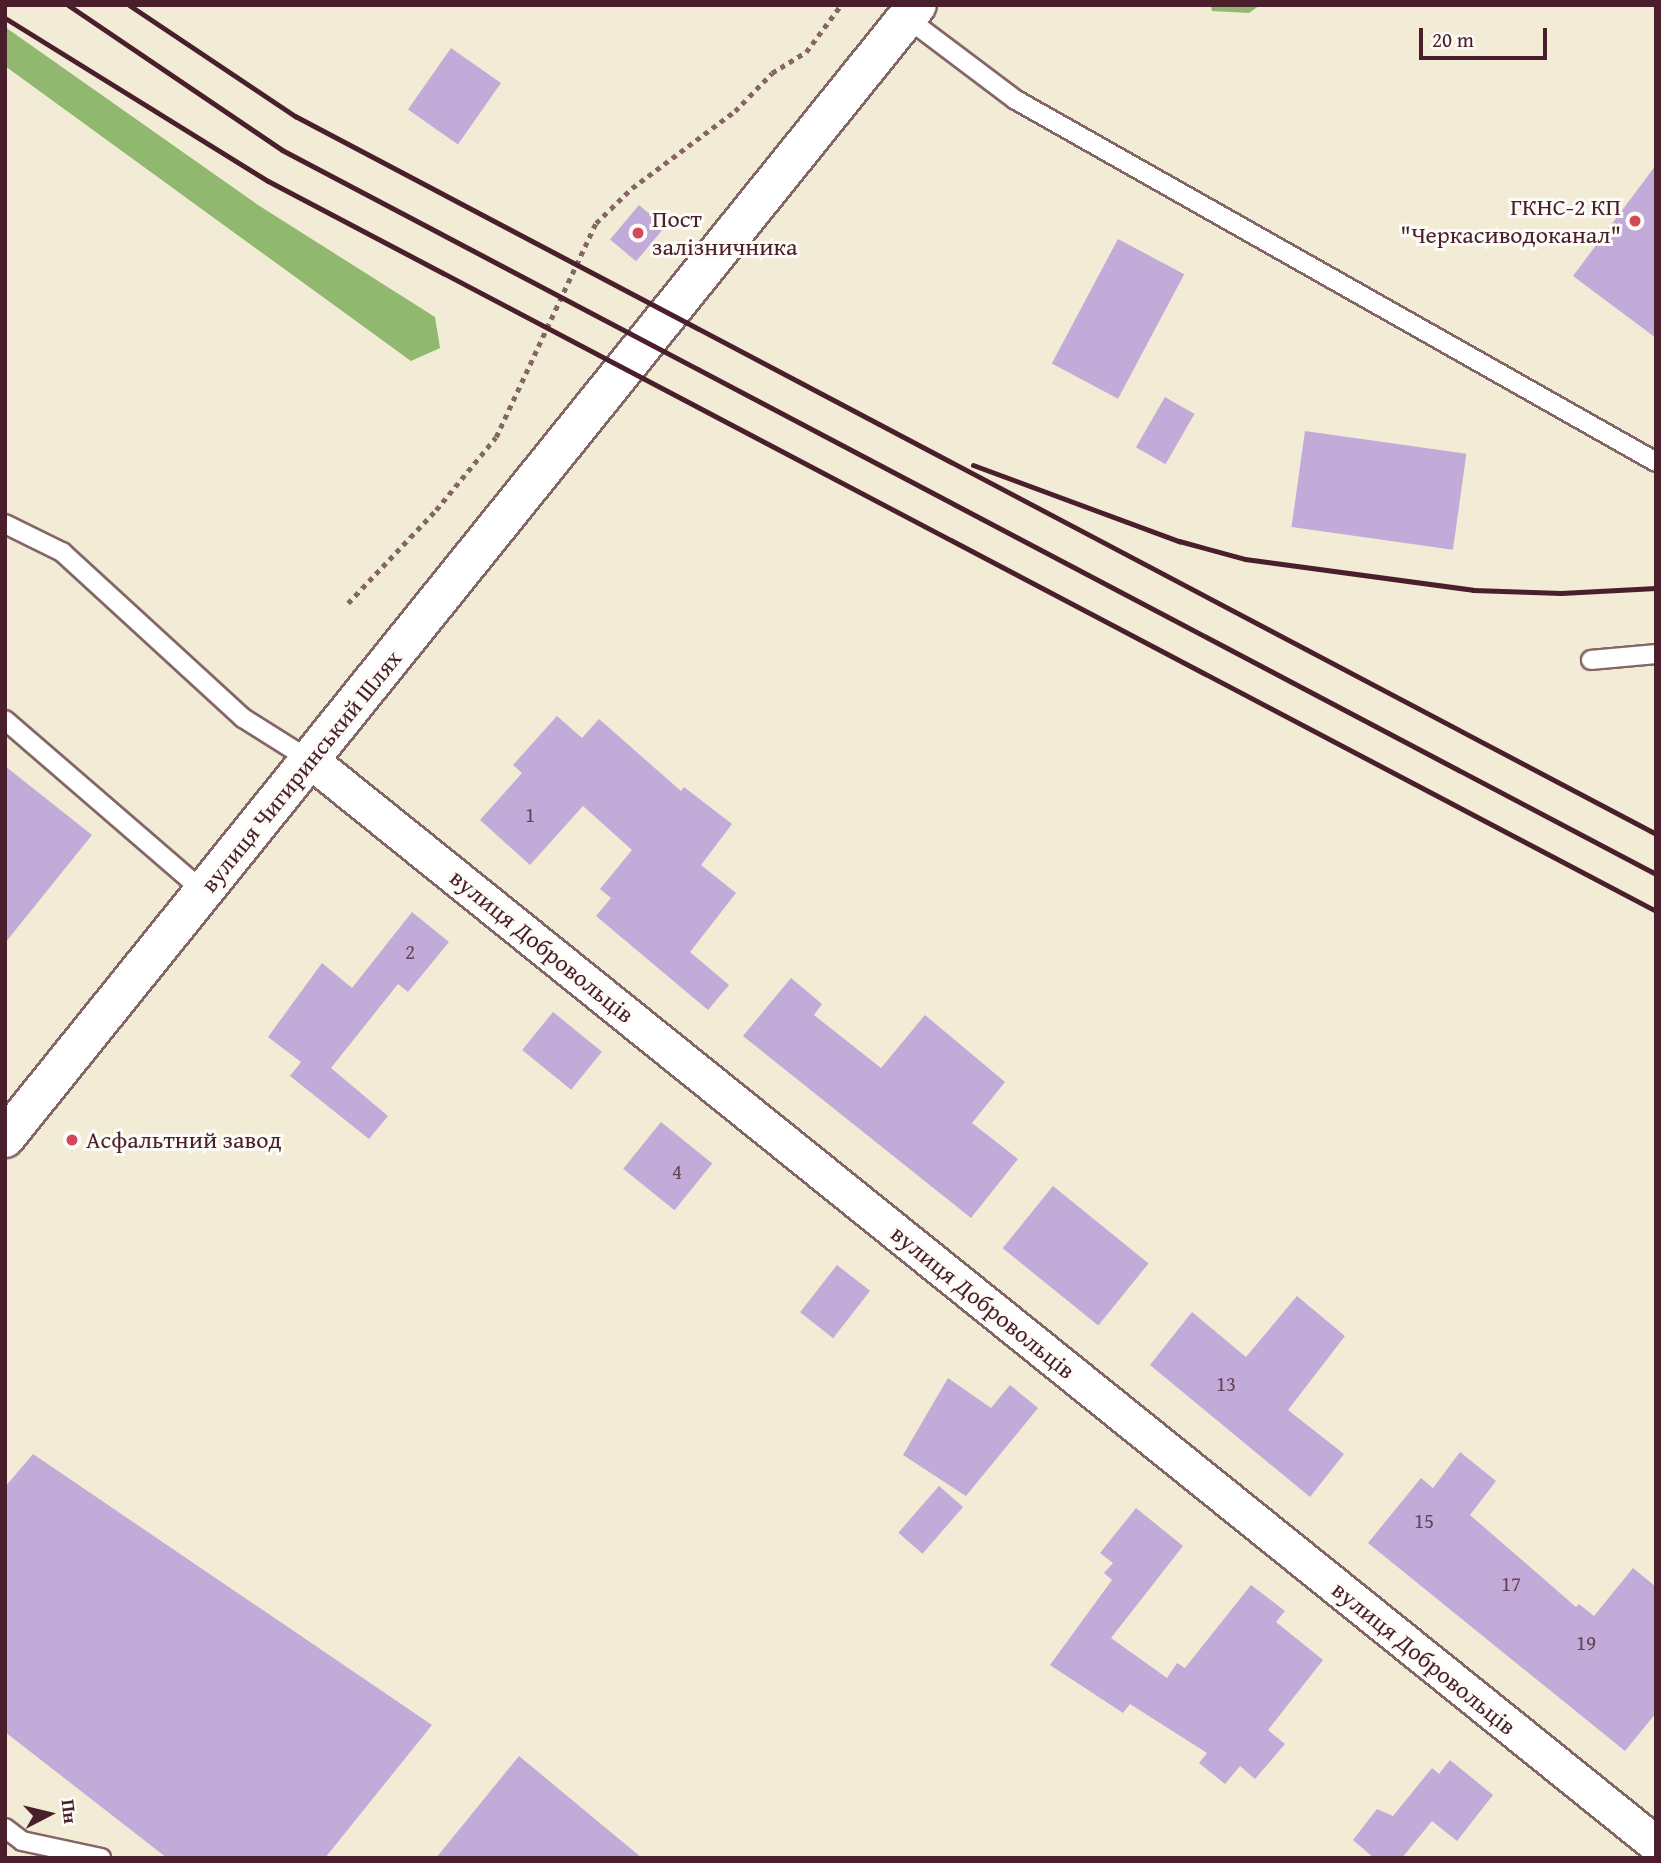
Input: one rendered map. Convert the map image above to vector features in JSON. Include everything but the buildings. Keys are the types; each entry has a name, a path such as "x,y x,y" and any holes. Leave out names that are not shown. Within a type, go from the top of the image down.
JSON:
{"main road":[{"name":"вулиця Чигиринський Шлях","path":"5,1138 912,12"}],"street":[{"name":"вулиця Добровольців","path":"310,760 1656,1844"}],"lane":[{"path":"912,12 1016,100 1656,462"},
{"path":"5,524 62,552 243,718 310,760"},
{"path":"1591,660 1656,654"},
{"path":"5,720 204,892"},
{"path":"5,1828 22,1841 101,1858"}],"path":[{"path":"348,603 436,510 496,437 596,223 632,188 735,111 772,73 806,52 841,5"}],"green space":[{"path":"1211,5 1260,5 1249,13 1212,11"},
{"path":"5,27 258,205 435,317 440,348 411,361 5,66"}],"railway":[{"path":"68,5 282,150 1656,874"},
{"path":"129,5 295,116 1656,834"},
{"path":"5,18 268,181 1656,911"},
{"path":"973,465 1179,541 1245,559 1473,590 1561,593 1656,588"}],"place":[{"name":"ГКНС-2 КП \"Черкасиводоканал\"","path":"1635,221"},
{"name":"Пост залізничника","path":"638,233"},
{"name":"Асфальтний завод","path":"72,1140"}]}
